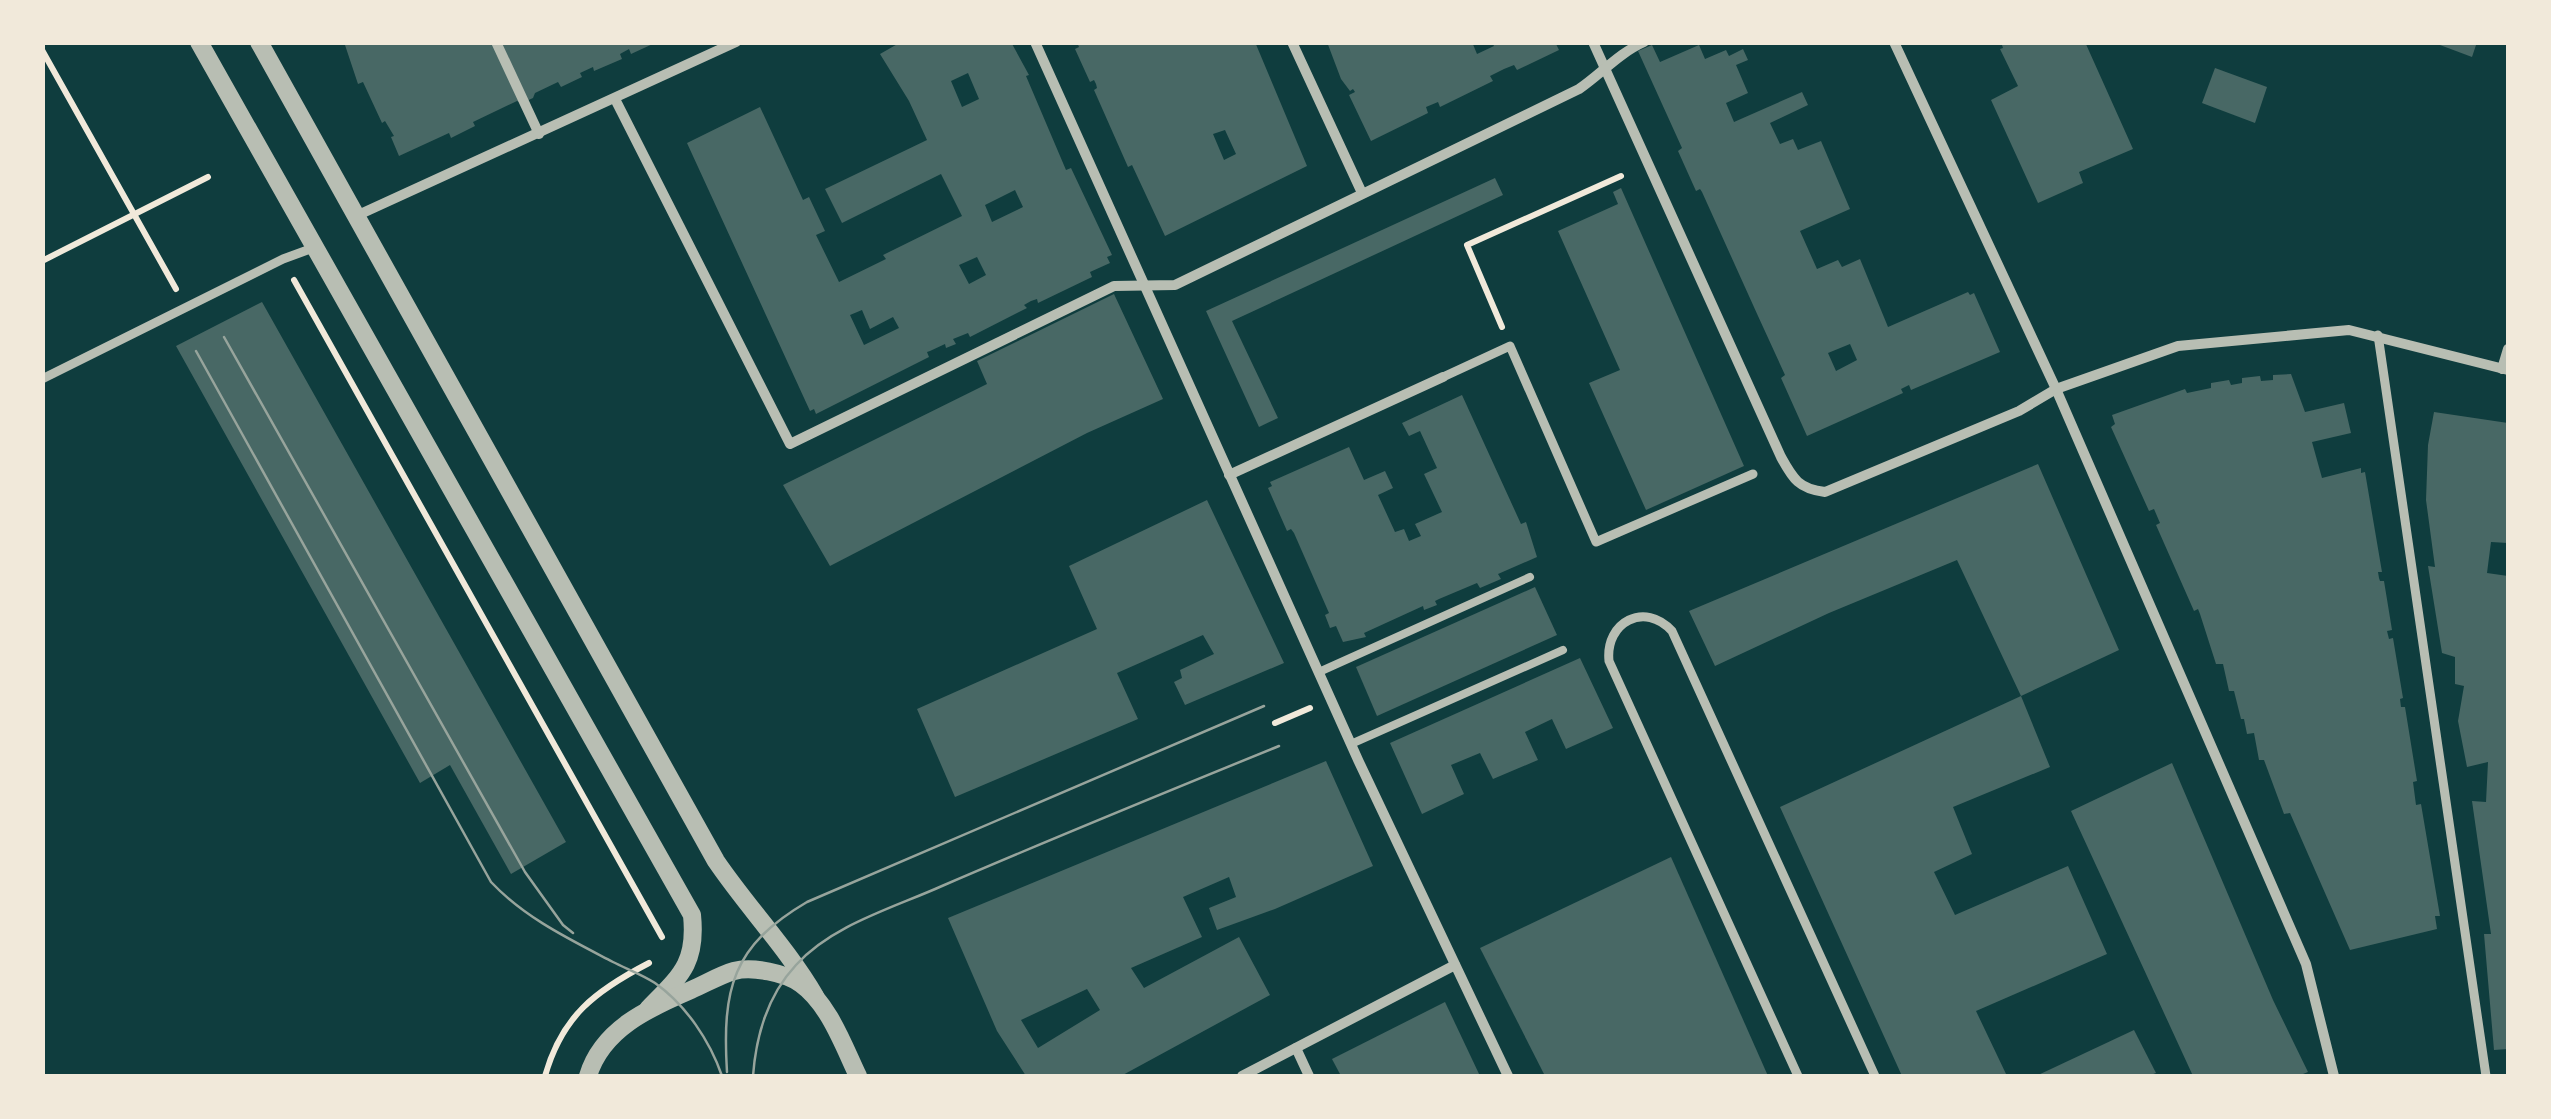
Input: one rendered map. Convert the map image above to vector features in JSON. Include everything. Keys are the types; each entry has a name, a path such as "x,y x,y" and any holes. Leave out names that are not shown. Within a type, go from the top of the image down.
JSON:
{"street":[{"path":"199,42 692,915 695,941 690,959 648,1009 617,1031 598,1052 588,1076"},
{"path":"259,42 716,861 743,901 797,964 858,1076"},
{"path":"496,42 539,134"},
{"path":"355,216 736,42"},
{"path":"1035,42 1351,744 1508,1076"},
{"path":"1292,42 1362,193"},
{"path":"1593,42 1781,457 1792,476 1807,490 1825,492 2019,411 2056,389 2178,346 2349,330 2505,370 2508,349"},
{"path":"615,99 790,444 1114,286 1175,285 1579,89 1625,51 1644,42"},
{"path":"1894,42 2056,389 2306,964 2334,1076"},
{"path":"42,380 283,259 313,248"},
{"path":"2378,335 2486,1076"},
{"path":"1229,475 1510,346 1596,542 1753,474"},
{"path":"1798,1076 1609,660 1608,646 1613,634 1634,617 1655,618 1672,631 1874,1076"},
{"path":"1242,1076 1455,965"},
{"path":"648,1009 737,970 782,976 798,982 815,996"},
{"path":"1296,1048 1309,1076"}],"lane":[{"path":"1319,672 1530,578"},
{"path":"1351,744 1564,650"}],"path":[{"path":"42,50 186,307"},
{"path":"42,261 208,176"},
{"path":"1510,346 1466,245 1621,176"},
{"path":"283,259 663,940 661,953 606,987 569,1020 546,1076"},
{"path":"1274,723 1314,706"}],"building":[{"path":"344,42 657,42 631,54 629,49 620,54 622,59 594,71 593,67 561,87 558,82 535,93 533,98 517,101 473,122 475,126 451,138 449,133 399,156 391,137 394,136 385,121 382,123 363,82 358,84"},
{"path":"901,42 1011,42 1029,75 1026,76 1066,170 1071,168 1112,255 1107,257 1110,263 1090,272 1092,277 1038,303 1037,299 1031,301 1024,305 1027,308 970,337 968,333 953,339 956,344 927,352 929,357 816,414 814,409 810,411 687,143 760,107 803,200 809,197 825,231 816,235 839,282 962,216 941,174 842,223 825,189 927,140 880,54","holes":["968,73 979,99 962,107 951,81","1015,190 1023,207 992,222 985,205","977,257 986,275 969,284 959,265","862,310 870,329 893,317 899,328 864,345 850,315"]},
{"path":"1077,42 1255,42 1307,166 1165,236 1132,165 1128,167 1094,90 1096,84 1094,80 1090,82 1075,49 1079,47","holes":["1225,130 1236,154 1224,160 1213,134"]},
{"path":"1327,42 1472,42 1477,54 1494,46 1492,42 1555,42 1559,50 1517,70 1514,65 1504,69 1490,76 1493,81 1440,107 1438,102 1426,107 1428,113 1371,141 1349,95 1355,92 1341,79"},
{"path":"2001,42 2085,42 2133,149 2079,172 2083,183 2038,203 1991,100 2018,86 2000,49"},
{"path":"2432,42 2477,42 2472,57"},
{"path":"1652,45 1660,62 1699,45 1705,59 1726,50 1729,56 1743,49 1748,60 1736,65 1748,93 1726,103 1734,122 1802,92 1808,105 1770,123 1780,144 1793,139 1798,150 1821,141 1850,209 1800,231 1817,269 1838,260 1842,267 1860,259 1888,327 1968,292 1974,293 2000,352 1911,390 1909,385 1901,389 1903,393 1807,436 1781,378 1785,375 1702,192 1696,191 1678,151 1682,148 1638,51","holes":["1850,344 1857,360 1836,371 1828,353"]},
{"path":"2215,68 2267,87 2255,123 2202,103"},
{"path":"1495,178 1503,195 1232,321 1278,418 1259,427 1206,311"},
{"path":"1621,188 1744,466 1646,510 1589,383 1620,370 1558,231 1618,204 1613,192"},
{"path":"1114,294 1163,399 1087,433 830,566 783,485 987,384 977,361"},
{"path":"262,302 566,842 511,874 450,765 420,783 176,346"},
{"path":"2291,374 2305,412 2344,403 2351,433 2312,442 2322,478 2361,468 2361,473 2365,472 2382,572 2378,572 2379,578 2384,581 2392,630 2387,631 2389,639 2393,638 2403,698 2401,707 2405,707 2417,781 2413,782 2416,805 2421,804 2440,916 2435,916 2437,929 2350,950 2290,813 2284,814 2264,760 2259,760 2254,733 2247,734 2234,691 2229,691 2223,664 2216,664 2198,609 2194,611 2156,525 2160,523 2154,509 2149,511 2111,427 2115,424 2112,415 2185,389 2187,393 2211,388 2211,383 2229,380 2231,385 2242,383 2242,378 2260,376 2261,381 2273,380 2273,375"},
{"path":"1462,395 1521,524 1526,522 1537,557 1498,574 1501,579 1480,588 1477,583 1435,601 1437,605 1424,610 1423,606 1364,633 1366,637 1343,642 1336,626 1330,628 1325,615 1329,613 1294,533 1291,529 1287,531 1268,488 1272,486 1270,482 1349,447 1364,480 1385,471 1393,488 1378,495 1395,532 1404,529 1409,541 1421,536 1415,524 1442,512 1424,474 1437,468 1420,431 1409,436 1402,423"},
{"path":"2434,412 2508,423 2508,543 2491,542 2487,573 2508,576 2508,1049 2494,1050 2484,934 2491,934 2472,801 2486,802 2488,762 2467,767 2458,721 2464,686 2455,684 2455,657 2442,653 2428,566 2435,567 2426,500"},
{"path":"2038,464 2119,650 2021,696 1957,560 1715,666 1689,611"},
{"path":"1207,500 1284,663 1185,705 1174,682 1182,678 1180,670 1214,654 1203,635 1117,673 1138,719 955,797 917,709 1097,629 1069,566"},
{"path":"1535,587 1557,635 1377,716 1356,667"},
{"path":"1580,658 1613,728 1566,749 1552,719 1525,732 1538,760 1493,779 1480,753 1451,765 1464,794 1422,814 1390,743"},
{"path":"2021,696 2050,767 1953,807 1972,854 1934,872 1955,915 2068,866 2107,954 1976,1011 2007,1076 1902,1076 1780,807"},
{"path":"1326,761 1373,866 1217,930 1209,908 1236,897 1229,877 1183,897 1202,937 1131,968 1144,988 1239,937 1270,995 1121,1076 1026,1076 997,1031 948,918","holes":["1087,989 1100,1010 1038,1048 1021,1020"]},
{"path":"2172,763 2273,1000 2308,1072 2298,1076 2193,1076 2071,811"},
{"path":"1671,857 1768,1076 1545,1076 1480,948"},
{"path":"1445,1002 1480,1076 1341,1076 1332,1059"},
{"path":"2134,1030 2156,1073 2036,1076"}],"tram line":[{"path":"224,337 525,872 573,933"},
{"path":"196,351 491,882 548,927 645,977 666,992 696,1025 722,1076"},
{"path":"727,1072 727,1017 737,972 762,935 782,919 807,902 1264,706"},
{"path":"753,1076 760,1031 777,990 796,965 827,939 884,910 1279,746"}]}
